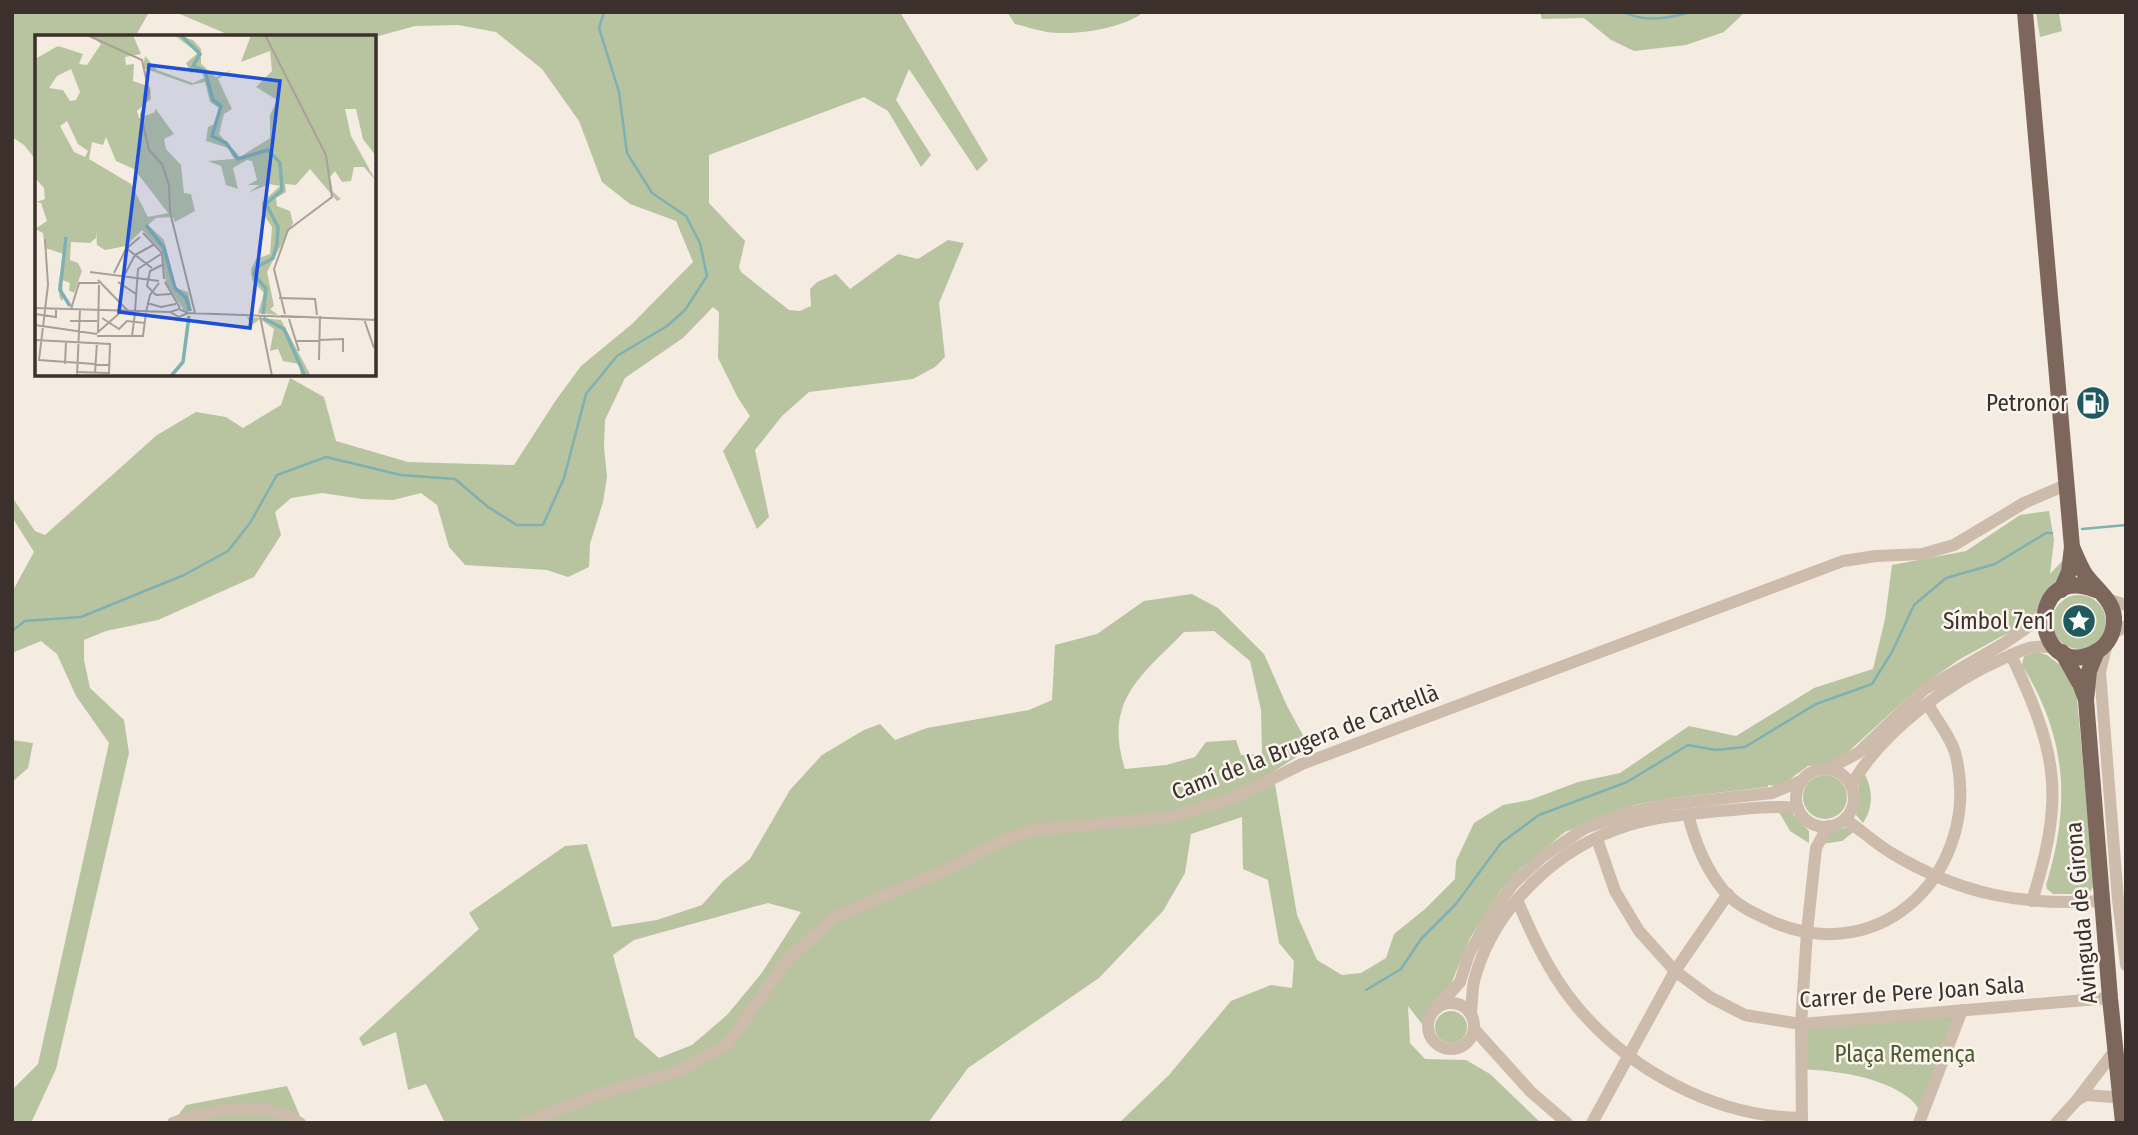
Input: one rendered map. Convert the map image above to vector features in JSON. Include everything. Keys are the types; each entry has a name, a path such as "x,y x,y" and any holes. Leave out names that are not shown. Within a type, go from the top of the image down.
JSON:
{"main road":[{"path":"2025,12 2072,547 2069,572 2061,590 2048,602 2045,610 2045,631 2056,647 2080,656 2111,639 2114,616 2102,594 2083,571 2072,547"},
{"path":"2061,590 2078,585 2102,594"},
{"name":"Avinguda de Girona","path":"2086,700 2089,671 2111,639"},
{"name":"Avinguda de Girona","path":"2056,647 2080,684 2086,700 2116,900 2110,998 2124,1099 2123,1123"}],"street":[{"name":"Camí de la Brugera de Cartellà","path":"525,1123 602,1093 676,1072 727,1045 787,960 833,918 948,869 1001,841 1034,830 1171,817 1233,798 1302,764 1843,561 1922,554 1954,545 2024,503 2068,484"},
{"path":"2102,594 2126,605"},
{"path":"1475,1030 1465,1045 1446,1049 1432,1038 1428,1029 1429,1019 1460,982 1469,954 1489,918 1513,884 1542,858 1585,828 1627,813 1671,804 1772,793 1803,780 1814,771 1828,769 1858,754 1925,689 2003,644 2025,629 2045,610"},
{"name":"Avinguda de Girona","path":"2111,639 2100,672 2116,900 2126,965"},
{"path":"2003,644 2022,640 2056,647"},
{"path":"1850,784 1895,732 1928,704 1964,679 2011,655 2035,647 2056,647"},
{"path":"2011,655 2043,729 2052,780 2049,838 2032,901"},
{"path":"1688,814 1706,866 1728,894 1751,912 1782,926 1807,932 1845,933 1886,921 1916,900 1937,876 1956,836 1962,796 1955,753 1928,704"},
{"path":"1816,848 1828,827 1845,818 1854,803 1850,784 1858,754"},
{"path":"1828,769 1840,773 1850,784"},
{"path":"1517,900 1540,951 1560,983 1591,1022 1629,1055 1668,1081 1721,1104 1802,1120 1801,1024 1816,848 1812,830 1798,805 1798,790 1803,780"},
{"path":"1772,793 1798,805"},
{"path":"1469,1011 1474,982 1500,923 1538,877 1566,855 1628,825 1688,814 1798,805"},
{"path":"1845,818 1892,853 1959,887 1987,895 2032,901 2116,900"},
{"path":"1807,820 1828,827"},
{"name":"Carrer de Pere Joan Sala","path":"1597,839 1615,891 1639,931 1675,971 1710,998 1745,1015 1801,1024 2110,998"},
{"path":"1592,1123 1675,971 1728,894"},
{"path":"1460,982 1475,1030 1531,1092 1567,1123"},
{"path":"1437,1008 1448,1003 1458,1003 1469,1011"},
{"path":"1925,1120 1962,1010"},
{"path":"2056,1123 2116,1048"},
{"path":"2077,1100 2087,1095 2124,1099"},
{"path":"173,1123 187,1117 232,1109 279,1113 300,1123"}],"green space":[{"path":"12,12 154,12 148,14 136,35 35,35 35,159 24,145 12,137"},
{"path":"175,12 900,12 988,160 977,171 909,69 896,100 931,155 921,167 888,111 864,97 709,155 709,203 745,241 739,267 741,272 789,310 800,311 811,306 810,289 817,282 836,274 850,289 898,254 918,259 948,240 964,243 939,303 945,357 935,367 913,379 809,392 782,416 755,450 769,517 757,529 723,451 750,416 718,358 719,312 713,307 683,338 625,378 605,420 607,477 603,502 590,544 589,567 568,577 547,570 465,565 449,547 437,505 421,493 393,500 322,493 291,498 275,512 281,535 254,577 158,620 106,631 84,640 84,660 90,688 124,720 129,753 56,1069 31,1123 12,1123 12,1090 38,1064 109,743 76,696 57,654 41,641 12,653 12,592 34,552 12,517 12,497 35,531 45,535 157,435 196,412 226,417 243,428 281,405 290,378 324,397 336,441 408,462 514,465 581,366 632,324 693,262 676,221 630,204 602,182 579,121 542,69 496,32 458,25 415,26 376,37 229,35"},
{"path":"1007,12 1144,12 1111,27 1058,33 1015,24"},
{"path":"1540,12 1745,12 1724,32 1686,45 1634,51 1611,40 1584,18 1542,19"},
{"path":"2036,12 2071,12 2059,14 2062,31 2040,37"},
{"path":"2049,511 2054,540 2050,574 2067,556 2068,565 2042,606 2025,624 1960,659 1917,689 1837,762 1808,766 1786,782 1775,786 1634,805 1565,832 1520,869 1501,890 1470,938 1451,984 1429,1008 1422,1024 1408,1006 1410,1043 1425,1059 1466,1060 1490,1074 1541,1123 1119,1123 1169,1075 1231,1001 1271,985 1292,988 1294,961 1279,943 1268,880 1243,869 1242,817 1191,834 1185,873 1163,911 1099,978 968,1068 928,1123 445,1123 426,1084 408,1090 396,1032 363,1046 359,1038 479,929 469,913 565,846 587,844 612,927 657,920 702,905 723,881 750,859 790,790 822,755 864,730 880,724 895,740 927,728 1029,710 1052,700 1055,645 1097,634 1144,601 1192,594 1218,608 1264,654 1287,706 1310,748 1273,772 1297,915 1317,960 1342,975 1361,973 1386,958 1394,934 1425,909 1455,879 1456,861 1474,823 1503,805 1530,800 1578,782 1620,773 1689,726 1736,736 1814,688 1873,669 1885,619 1892,565 1966,551 2020,515","holes":["1214,631 1250,661 1261,710 1262,754 1241,755 1236,740 1206,742 1195,757 1166,765 1125,769 1119,745 1119,725 1130,692 1154,662 1184,632","768,903 801,912 761,974 727,1015 692,1045 659,1058 635,1037 613,955 634,940"]},
{"path":"2079,595 2098,603 2106,622 2098,641 2079,649 2060,641 2052,622 2060,603"},
{"path":"2037,652 2047,655 2064,668 2077,698 2094,886 2088,894 2053,894 2046,885 2059,827 2060,772 2048,718 2022,665 2024,656"},
{"path":"12,740 33,743 28,768 12,782"},
{"path":"1863,771 1871,797 1869,811 1863,823 1856,815 1859,781"},
{"path":"1825,775 1840,782 1847,797 1840,812 1825,819 1810,812 1803,797 1810,782"},
{"path":"1779,812 1791,812 1809,831 1809,843 1790,831"},
{"path":"1847,827 1856,830 1842,841 1821,844 1828,833"},
{"name":"Plaça Remença","path":"1962,1010 1923,1115 1911,1100 1885,1084 1843,1073 1801,1069 1801,1024"},
{"path":"1451,1011 1462,1016 1467,1027 1462,1038 1451,1043 1440,1038 1435,1027 1440,1016"},
{"path":"287,1086 303,1123 172,1123 186,1105"}],"waterway":[{"path":"12,631 25,621 81,617 184,575 228,551 250,523 277,475 326,457 401,475 455,479 488,507 517,525 543,525 564,478 586,394 617,356 667,326 685,310 707,276 700,243 686,216 652,193 627,153 619,92 599,28 604,12"},
{"path":"1624,12 1649,18 1666,18 1691,12"},
{"path":"2082,529 2126,525"},
{"path":"1366,990 1401,969 1421,939 1456,904 1501,843 1539,815 1627,782 1688,745 1716,750 1745,747 1816,704 1872,684 1892,652 1914,605 1946,578 1995,564 2046,533 2052,533"}],"place":[{"name":"Petronor","path":"2093,403"},
{"name":"Símbol 7en1","path":"2079,621"}]}
